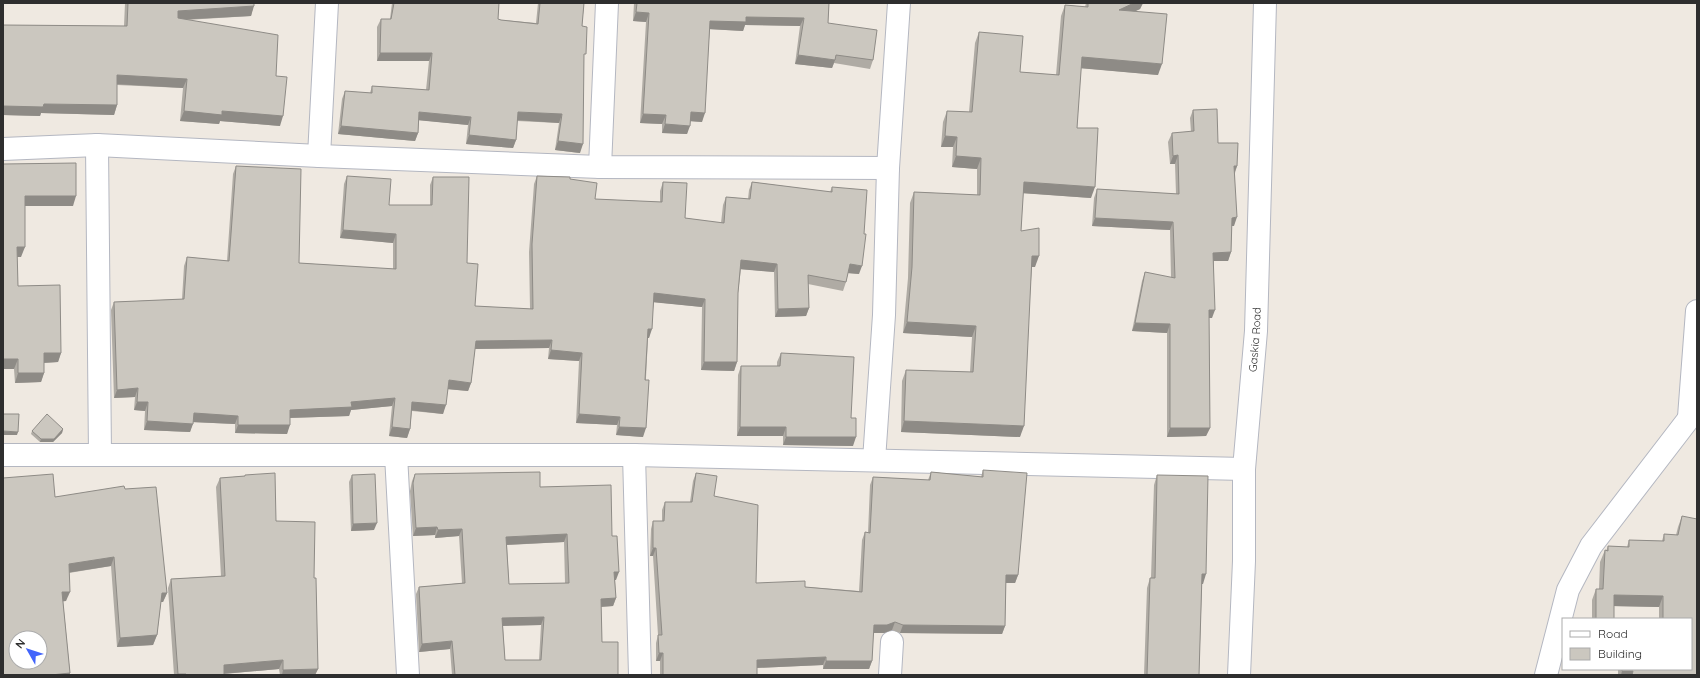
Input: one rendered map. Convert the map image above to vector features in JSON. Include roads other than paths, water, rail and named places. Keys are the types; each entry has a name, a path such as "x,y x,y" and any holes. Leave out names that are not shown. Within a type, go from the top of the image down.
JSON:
{"street":[{"path":"319,156 327,3"},
{"path":"600,167 607,3"},
{"path":"874,460 884,315 888,168 899,3"},
{"name":"Gaskia Road","path":"1239,675 1244,561 1244,469 1256,331 1265,3"},
{"path":"97,145 100,455"},
{"path":"3,149 97,145 319,156 600,167 888,168"},
{"path":"1546,675 1568,590 1591,546 1693,413 1697,310"},
{"path":"3,455 634,455 1244,469"},
{"path":"396,455 408,675"},
{"path":"634,455 640,675"},
{"path":"890,675 892,642"}]}
